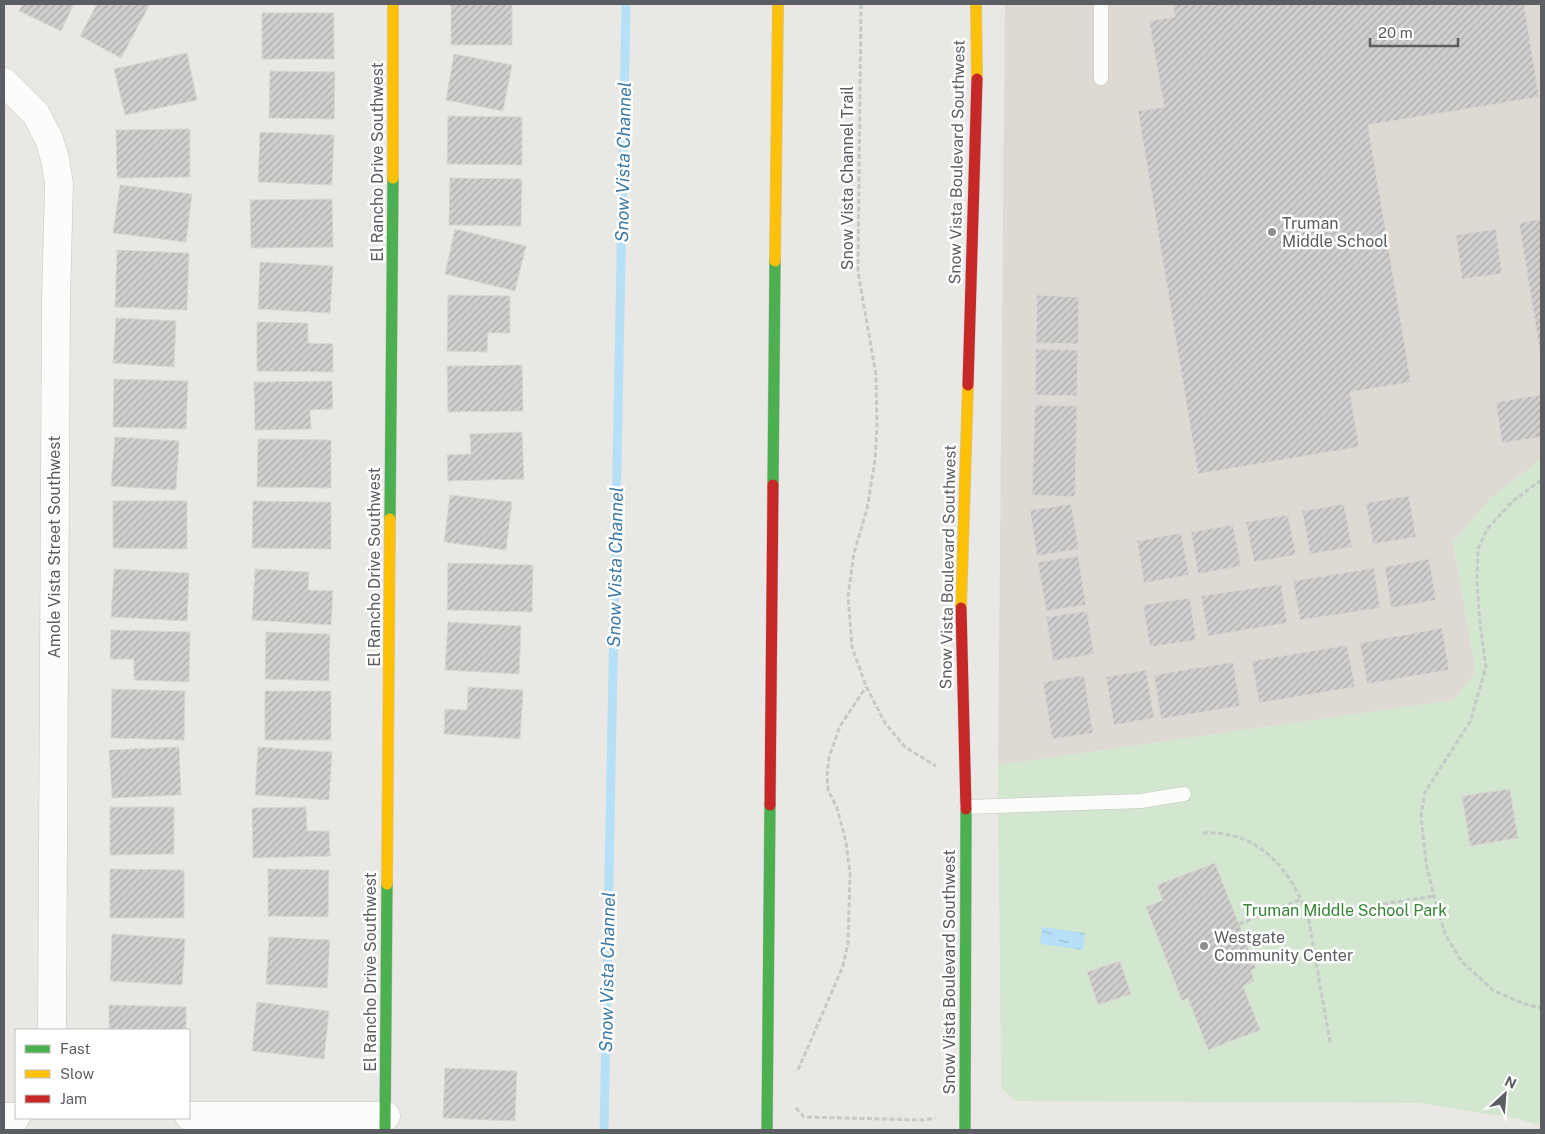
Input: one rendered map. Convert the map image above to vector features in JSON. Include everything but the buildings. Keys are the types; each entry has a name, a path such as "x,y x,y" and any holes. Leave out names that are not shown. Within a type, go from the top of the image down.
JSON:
{"main road":[{"name":"El Rancho Drive Southwest","path":"386,1123 393,4"},
{"path":"767,1130 778,4"},
{"name":"Snow Vista Boulevard Southwest","path":"964,1130 966,807 961,614 977,91 976,4"}],"street":[{"name":"Amole Vista Street Southwest","path":"4,82 36,114 49,139 55,158 59,184 56,298 52,1029"},
{"path":"190,1116 386,1123"}],"lane":[{"path":"1101,4 1101,78"},
{"path":"966,807 1141,801 1184,794"}],"path":[{"name":"Snow Vista Channel Trail","path":"861,4 858,272 876,376 877,427 874,470 867,509 854,554 848,596 852,647 866,686 885,723 905,747 936,766"},
{"path":"1541,480 1513,501 1487,528 1478,549 1477,581 1486,667 1470,722 1425,792 1421,815 1426,863 1434,896 1446,936 1462,962 1494,990 1525,1004 1541,1008"},
{"path":"796,1075 843,966 848,943 850,874 846,842 837,808 828,790 827,776 829,757 840,726 866,686"},
{"path":"1203,833 1214,832 1236,837 1262,848 1280,864 1298,889 1308,916 1330,1042"},
{"path":"1383,904 1434,896"},
{"path":"1239,924 1302,899"},
{"path":"1308,916 1331,912"},
{"path":"795,1106 804,1116 924,1120 935,1118"}],"shaded area":[{"name":"Truman Middle School","path":"1005,4 1541,4 1541,459 1491,498 1453,542 1476,672 1453,700 998,765"}],"green space":[{"name":"Truman Middle School Park","path":"1541,459 1541,1126 1519,1119 1420,1103 1016,1101 1001,1088 998,765 1453,700 1476,672 1453,542 1491,498"}],"water":[{"path":"1042,927 1085,933 1083,950 1040,944"}],"waterway":[{"name":"Snow Vista Channel","path":"604,1130 626,4"}],"traffic: fast":[{"path":"390,519 393,178"},
{"path":"773,485 775,261"},
{"path":"767,1130 770,805"},
{"path":"965,1130 966,809"},
{"path":"385,1130 387,884"}],"traffic: slow":[{"path":"393,4 393,178"},
{"path":"775,261 778,4"},
{"path":"976,4 977,79"},
{"path":"961,608 968,385"},
{"path":"387,884 390,519"}],"traffic: jam":[{"path":"968,385 977,79"},
{"path":"770,805 773,485"},
{"path":"961,608 966,809"}],"place":[{"name":"Truman Middle School","path":"1272,232"},
{"name":"Westgate Community Center","path":"1204,946"}]}
